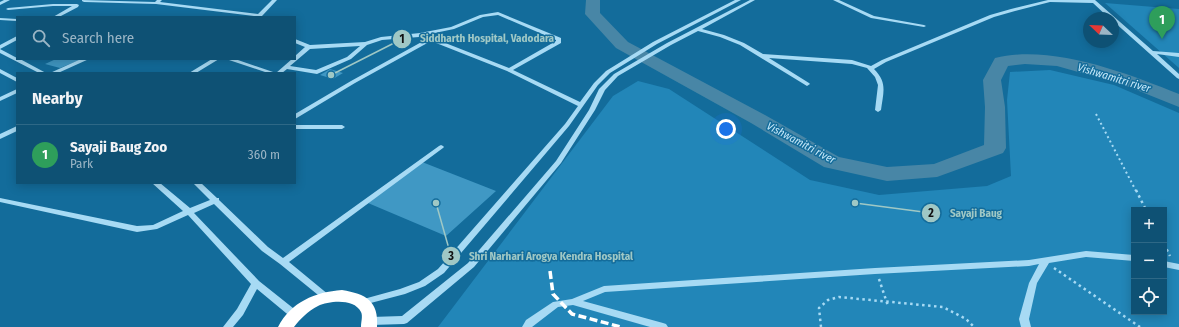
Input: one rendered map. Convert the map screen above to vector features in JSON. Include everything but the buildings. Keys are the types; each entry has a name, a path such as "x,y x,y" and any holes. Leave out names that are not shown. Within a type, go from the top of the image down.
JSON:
{"highway":[{"path":"290,321 312,302 326,297 340,296 353,297 363,302 369,310 370,324"}],"street":[{"path":"0,4 8,0"},
{"path":"57,16 86,1 158,2 260,16 275,0"},
{"path":"363,302 422,284 440,271 567,125 596,84 608,72 655,44 739,0"},
{"path":"370,324 404,320 471,265 559,162 592,110 602,89 616,76 669,44 753,0"},
{"path":"835,0 873,17 924,26"},
{"path":"870,69 884,61 992,16 1050,1 1093,1 1106,12"},
{"path":"8,9 53,5 77,5"},
{"path":"296,40 309,47 365,44 382,39 420,35 452,28 482,16 498,13 559,39 559,42 509,70"},
{"path":"0,19 16,20"},
{"path":"1119,23 1179,77"},
{"path":"697,29 732,39 807,84"},
{"path":"420,35 509,70 581,105"},
{"path":"0,47 16,39"},
{"path":"296,116 353,82 431,40"},
{"path":"286,67 317,72 349,58 365,44"},
{"path":"296,58 309,47"},
{"path":"0,51 16,59"},
{"path":"1151,52 1179,55"},
{"path":"761,56 852,62 870,69 878,76 882,85 878,110"},
{"path":"18,60 41,72"},
{"path":"55,72 84,60"},
{"path":"194,72 214,60"},
{"path":"232,60 271,72"},
{"path":"280,72 294,60"},
{"path":"2,74 16,80"},
{"path":"0,99 16,91"},
{"path":"296,127 342,127"},
{"path":"0,137 16,129"},
{"path":"283,262 441,147"},
{"path":"157,184 188,212 290,321"},
{"path":"199,184 265,250 283,262 326,297"},
{"path":"0,200 137,229 154,227 216,200"},
{"path":"527,327 529,323 556,304 573,302 604,289 875,271 1029,263 1086,254 1131,258"},
{"path":"1026,327 1024,319 1033,283 1046,261"},
{"path":"1167,265 1179,267"},
{"path":"228,327 240,312 256,283"},
{"path":"573,302 663,327"}],"path":[{"path":"1096,114 1144,207"},
{"path":"1046,261 1140,327"},
{"path":"875,271 888,306"},
{"path":"821,327 819,320 819,308 828,300 839,297 943,307 962,316 974,327"}],"shaded area":[{"path":"1105,3 1179,9 1179,68 1119,15 1119,12 1115,12"},
{"path":"1050,70 1114,85 1179,113 1179,327 438,327 613,96 638,81 669,89 810,180 879,195 987,186 1011,176 1007,100 1010,72"}],"waterway":[{"name":"Vishwamitri river","path":"593,0 593,14 622,45 758,119 832,162 887,174 937,170 995,148 995,107 992,80 1001,62 1025,59 1058,61 1130,81 1179,101"}],"railway":[{"path":"550,271 553,294 572,314 621,327"}],"place":[{"name":"Sayaji Baug Zoo","path":"1162,39"},
{"name":"Siddharth Hospital, Vadodara","path":"331,75"},
{"name":"Shri Narhari Arogya Kendra Hospital","path":"436,203"},
{"name":"Sayaji Baug","path":"855,203"}]}
